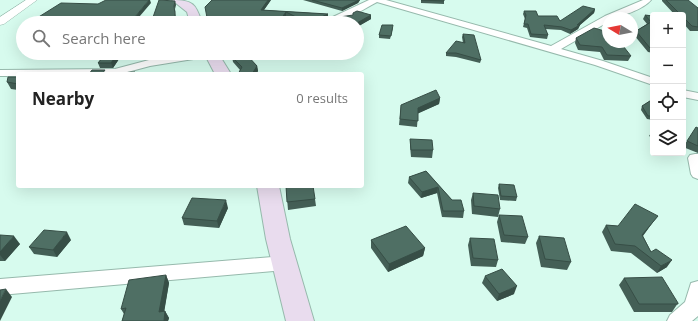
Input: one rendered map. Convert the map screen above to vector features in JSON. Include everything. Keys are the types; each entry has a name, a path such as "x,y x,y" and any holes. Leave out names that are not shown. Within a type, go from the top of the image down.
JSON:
{"main road":[{"path":"178,0 192,10 194,16"},
{"path":"215,60 222,72"},
{"path":"268,188 278,239 300,321"}],"street":[{"path":"3,19 32,0"},
{"path":"344,16 376,0 599,63 650,81"},
{"path":"622,12 644,3 647,0"},
{"path":"552,50 602,21"},
{"path":"115,72 149,63 168,60"},
{"path":"0,73 16,73"},
{"path":"686,93 698,97"},
{"path":"695,158 698,174"},
{"path":"0,287 284,263"},
{"path":"677,321 694,307 698,289"}],"building":[{"path":"106,0 149,0 136,16 40,16 61,3 98,4"},
{"path":"159,0 175,1 175,16 153,16"},
{"path":"212,0 268,0 261,10 328,14 324,16 294,16 286,12 283,16 207,16 205,7"},
{"path":"312,0 359,0 342,8"},
{"path":"421,0 444,0 444,1"},
{"path":"666,0 688,0 698,8 698,27 692,26 686,20 686,12 678,12"},
{"path":"583,6 595,9 577,25 580,25 571,30 562,27 544,25 548,35 531,34 528,24 524,24 526,15 524,11 536,11 538,16 557,16 560,21"},
{"path":"357,11 371,15 364,19 364,16 346,16 353,15 353,13"},
{"path":"645,15 650,16 650,21"},
{"path":"650,23 650,48 638,33 638,30"},
{"path":"382,25 393,25 391,36 379,35"},
{"path":"594,28 602,30 602,47 580,45 576,38"},
{"path":"463,34 474,35 481,60 456,53 446,53 456,41 465,43"},
{"path":"603,48 625,48 631,56 607,55"},
{"path":"100,60 113,60 111,63 98,63"},
{"path":"235,60 252,60 257,66 253,72 239,72 242,67"},
{"path":"92,70 105,70 104,72 90,72"},
{"path":"8,77 16,77 16,84 7,82"},
{"path":"436,90 440,98 418,108 418,121 400,119 401,105"},
{"path":"650,101 650,116 648,116 642,106"},
{"path":"696,127 698,128 698,146 687,141"},
{"path":"410,139 432,140 433,150 411,150"},
{"path":"426,171 452,200 461,200 464,211 443,211 438,187 422,192 409,177"},
{"path":"499,184 514,185 517,197 501,196"},
{"path":"286,188 313,188 315,199 287,202"},
{"path":"473,193 498,195 500,209 474,206"},
{"path":"192,198 226,200 217,221 182,218"},
{"path":"635,204 658,216 642,235 651,252 656,249 672,260 661,266 635,246 615,244 606,225 618,226"},
{"path":"499,215 522,216 528,237 504,235"},
{"path":"406,226 425,248 389,264 371,240"},
{"path":"44,230 67,232 53,250 29,247"},
{"path":"0,235 14,236 0,252"},
{"path":"539,236 564,238 571,262 545,259"},
{"path":"470,238 494,239 498,260 473,258"},
{"path":"502,269 517,286 499,294 485,276"},
{"path":"166,275 159,312 165,311 164,321 122,321 126,308 121,309 129,280"},
{"path":"662,277 678,304 639,304 624,278"},
{"path":"6,289 0,301 0,290"}]}
